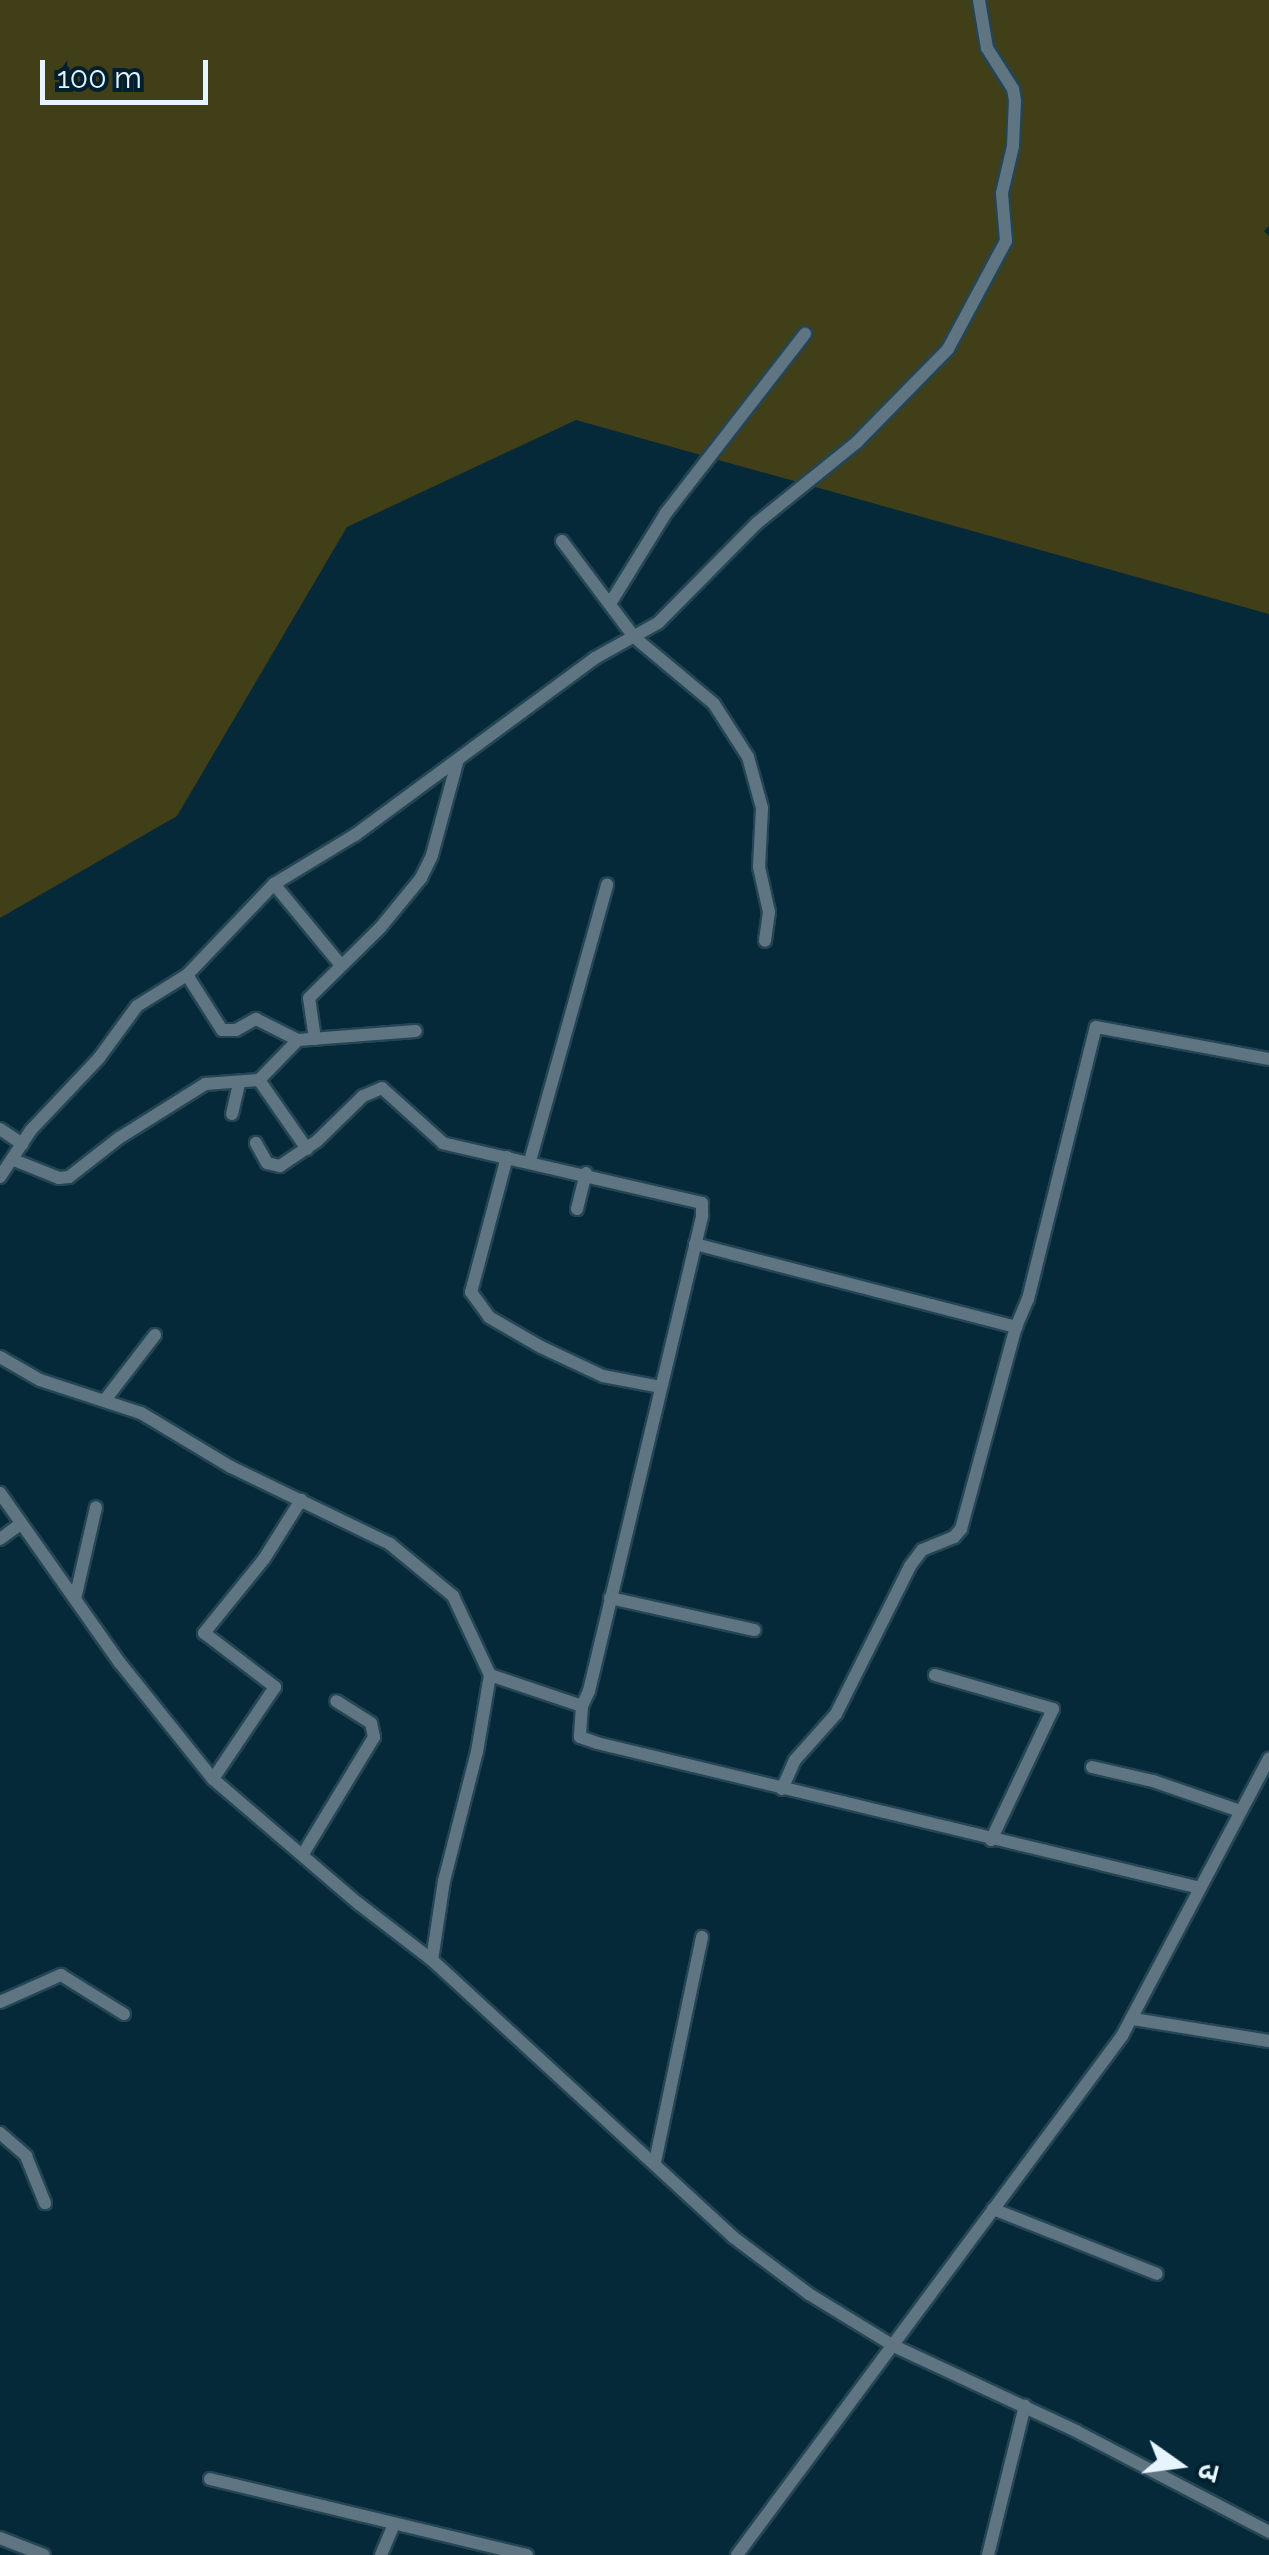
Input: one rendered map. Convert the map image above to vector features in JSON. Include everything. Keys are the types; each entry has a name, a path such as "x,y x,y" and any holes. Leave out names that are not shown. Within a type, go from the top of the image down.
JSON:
{"street":[{"path":"0,1177 22,1144 99,1058 136,1006 187,975 274,884 345,842 595,658 658,623 757,523 857,442 948,349 967,320 981,283 1005,248 1002,193 1013,146 1015,100 1013,89 987,48 979,0"},
{"path":"610,602 657,526 806,334"},
{"path":"562,541 634,637 714,704 748,757 762,808 759,867 768,912 765,941"},
{"path":"315,1039 308,1002 421,878 458,760"},
{"path":"274,884 340,964"},
{"path":"530,1161 607,886"},
{"path":"187,975 222,1030 236,1030 256,1019 298,1040 416,1031"},
{"path":"782,1789 795,1760 836,1714 910,1566 922,1550 954,1537 961,1529 1016,1327 1028,1298 1096,1027 1269,1059"},
{"path":"14,1160 59,1178 68,1177 195,1090 216,1080 239,1084 259,1080 298,1040"},
{"path":"259,1080 307,1149"},
{"path":"232,1114 239,1084"},
{"path":"256,1143 268,1163 276,1167 307,1149 364,1096 382,1088 442,1143 586,1173 702,1203 582,1706 578,1730 583,1738 1200,1888"},
{"path":"0,1130 22,1144"},
{"path":"507,1157 471,1292 489,1317 541,1347 603,1376 660,1387"},
{"path":"577,1209 586,1173"},
{"path":"695,1244 1016,1327"},
{"path":"105,1400 155,1335"},
{"path":"0,1358 40,1380 141,1413 231,1468 390,1544 453,1596 490,1675 477,1752 444,1881 432,1960"},
{"path":"0,1493 75,1599 213,1779 432,1960 771,2268 894,2346 1025,2406 1269,2532"},
{"path":"213,1779 274,1687 204,1633 264,1558 301,1500"},
{"path":"75,1599 96,1507"},
{"path":"0,1539 21,1524"},
{"path":"610,1598 754,1630"},
{"path":"490,1675 582,1706"},
{"path":"936,1675 1053,1708 991,1840"},
{"path":"303,1854 374,1737 370,1724 336,1701"},
{"path":"737,2555 1133,2019 1269,1758"},
{"path":"1092,1767 1153,1780 1240,1811"},
{"path":"655,2162 702,1937"},
{"path":"0,2002 61,1975 124,2014"},
{"path":"1133,2019 1269,2041"},
{"path":"0,2133 26,2156 45,2203"},
{"path":"993,2209 1157,2274"},
{"path":"988,2555 1025,2406"},
{"path":"210,2479 527,2555"},
{"path":"382,2555 394,2524"},
{"path":"0,2538 44,2555"},
{"path":"447,2555 454,2538"}],"shaded area":[{"path":"0,0 1269,0 1269,226 1264,231 1269,236 1269,614 576,420 347,527 177,816 0,918"}]}
